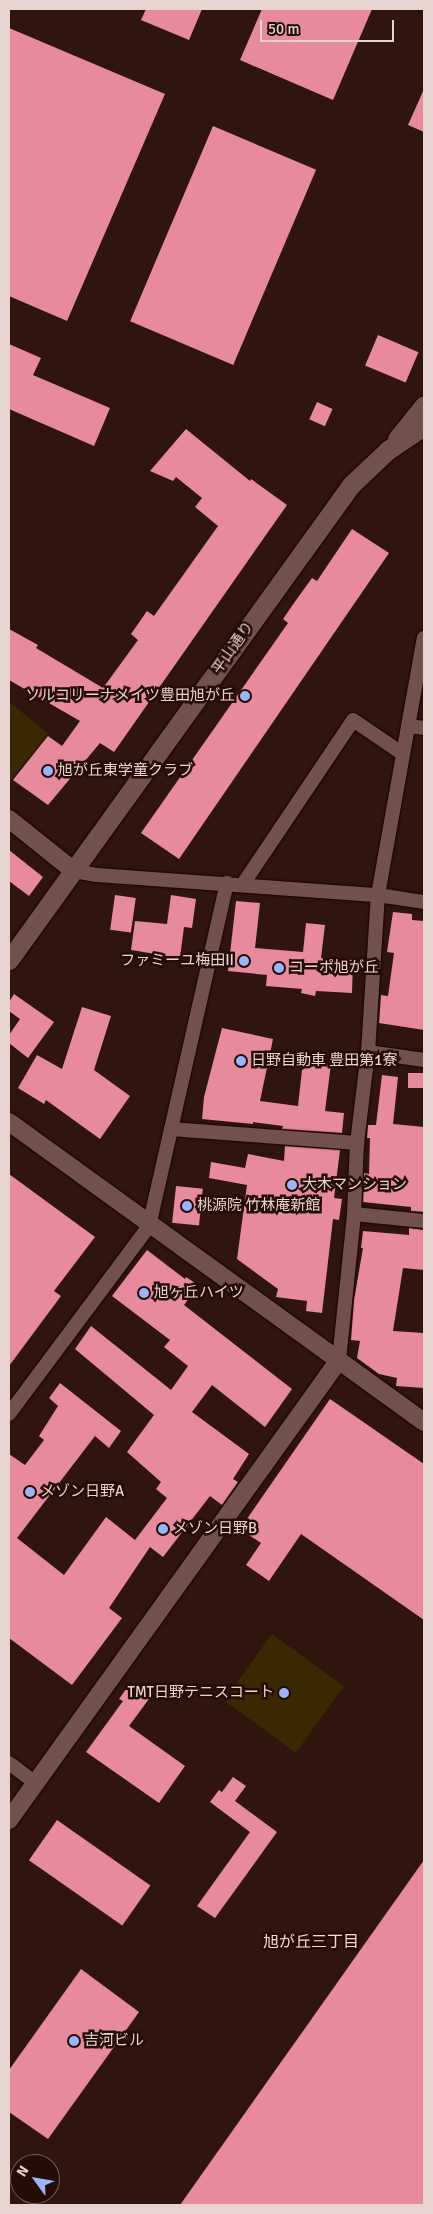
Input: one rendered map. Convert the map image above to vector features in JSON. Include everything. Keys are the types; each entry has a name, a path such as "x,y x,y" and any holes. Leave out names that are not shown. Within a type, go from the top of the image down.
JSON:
{"main road":[{"path":"388,450 417,411 424,405"},
{"name":"平山通り","path":"9,960 326,517 351,485 388,450 424,426"}],"street":[{"path":"9,1820 339,1360 354,1214 357,1143 368,1052 378,895 424,638"},
{"path":"243,884 353,720 403,754"},
{"path":"408,726 424,728"},
{"path":"9,819 74,871 97,875 378,895 424,902"},
{"path":"9,1414 149,1226 227,883"},
{"path":"368,1052 424,1060"},
{"path":"9,1122 149,1226 424,1422"},
{"path":"171,1129 357,1143"},
{"path":"354,1214 424,1221"},
{"path":"9,1763 36,1783"}],"shaded area":[{"path":"9,702 48,733 9,782"},
{"name":"TMT日野テニスコート","path":"272,1634 344,1686 296,1753 224,1700"}],"building":[{"path":"146,9 202,9 189,40 141,20"},
{"path":"262,9 372,9 333,100 240,60"},
{"path":"9,28 165,94 67,321 9,296"},
{"path":"424,89 424,132 408,125"},
{"path":"213,126 316,170 233,365 130,321"},
{"path":"378,335 419,352 406,383 365,365"},
{"path":"9,344 41,358 33,375 110,408 94,446 9,409"},
{"path":"317,402 333,409 325,426 309,419"},
{"path":"186,429 250,481 251,479 287,505 114,752 100,743 48,805 13,780 48,736 62,746 80,721 9,680 9,629 38,645 36,648 103,688 138,640 131,634 147,611 154,616 218,526 195,507 202,498 176,477 173,481 150,471"},
{"name":"ソルコリーナメイツ豊田旭が丘","path":"352,529 389,553 179,859 141,833 288,623 283,619 294,603 312,578 317,581"},
{"path":"9,850 43,877 29,896 9,881"},
{"path":"115,895 136,898 131,933 110,930"},
{"path":"171,895 196,899 192,928 184,927 180,958 131,950 135,921 167,924"},
{"path":"236,901 260,903 255,948 303,952 306,923 325,925 321,958 353,960 352,993 316,991 315,996 301,993 302,989 266,986 267,975 228,971"},
{"path":"393,912 412,914 412,920 424,921 424,1030 379,1023 381,995 388,996 394,953 387,952"},
{"path":"14,994 54,1022 28,1058 9,1043 9,1035 20,1019 9,1011 9,1002"},
{"path":"82,1007 111,1016 94,1070 130,1096 100,1139 46,1100 44,1104 18,1088 37,1055 62,1069"},
{"path":"222,1028 273,1039 260,1101 298,1106 303,1061 331,1064 325,1111 344,1113 342,1133 282,1129 283,1126 253,1122 253,1124 202,1119 204,1097"},
{"path":"408,1073 424,1073 424,1088 408,1088"},
{"path":"382,1075 398,1077 393,1124 424,1127 424,1212 411,1211 411,1207 363,1202 364,1173 369,1174 370,1138 367,1138 368,1125 376,1125"},
{"path":"285,1146 340,1150 334,1198 342,1199 339,1220 333,1219 322,1313 306,1311 307,1301 276,1297 278,1289 237,1259 247,1185 209,1178 211,1162 245,1168 248,1154 284,1161"},
{"path":"9,1174 95,1237 54,1291 61,1296 9,1366"},
{"name":"桃源院 竹林庵新館","path":"176,1186 203,1189 199,1226 172,1223"},
{"path":"409,1228 424,1230 424,1270 403,1268 393,1331 424,1333 424,1388 396,1386 397,1378 379,1374 357,1358 360,1341 351,1340 354,1300 363,1248 361,1248 363,1231 409,1235"},
{"path":"147,1250 185,1279 186,1277 198,1285 184,1305 292,1389 265,1427 212,1385 192,1412 249,1454 233,1479 238,1482 222,1505 210,1496 163,1557 150,1547 109,1608 122,1618 72,1685 9,1638 9,1454 25,1465 44,1440 39,1436 58,1406 49,1398 60,1383 121,1431 109,1448 95,1436 17,1538 64,1575 106,1517 135,1540 167,1498 156,1489 161,1482 127,1452 154,1415 75,1349 91,1326 171,1390 188,1366 164,1347 170,1340 112,1296"},
{"path":"330,1399 424,1464 424,1620 301,1534 269,1581 246,1565 261,1543 240,1529"},
{"path":"129,1685 149,1699 129,1726 185,1766 159,1803 86,1752 123,1701 119,1699"},
{"path":"233,1777 246,1786 235,1801 277,1832 215,1918 197,1906 250,1832 210,1802 219,1790 222,1792"},
{"path":"57,1820 150,1885 122,1926 29,1860"},
{"path":"424,1860 424,2205 180,2205"},
{"name":"吉河ビル","path":"81,1969 139,2012 48,2139 9,2112 9,2070"}],"place":[{"name":"ソルコリーナメイツ豊田旭が丘","path":"245,696"},
{"name":"旭が丘東学童クラブ","path":"48,771"},
{"name":"ファミーユ梅田II","path":"244,961"},
{"name":"コーポ旭が丘","path":"279,968"},
{"name":"日野自動車 豊田第1寮","path":"241,1061"},
{"name":"大木マンション","path":"292,1185"},
{"name":"桃源院 竹林庵新館","path":"187,1206"},
{"name":"旭ヶ丘ハイツ","path":"144,1293"},
{"name":"メゾン日野A","path":"30,1492"},
{"name":"メゾン日野B","path":"163,1529"},
{"name":"TMT日野テニスコート","path":"284,1693"},
{"name":"吉河ビル","path":"74,2041"}],"district":[{"name":"旭が丘三丁目","path":"311,1942"}]}
